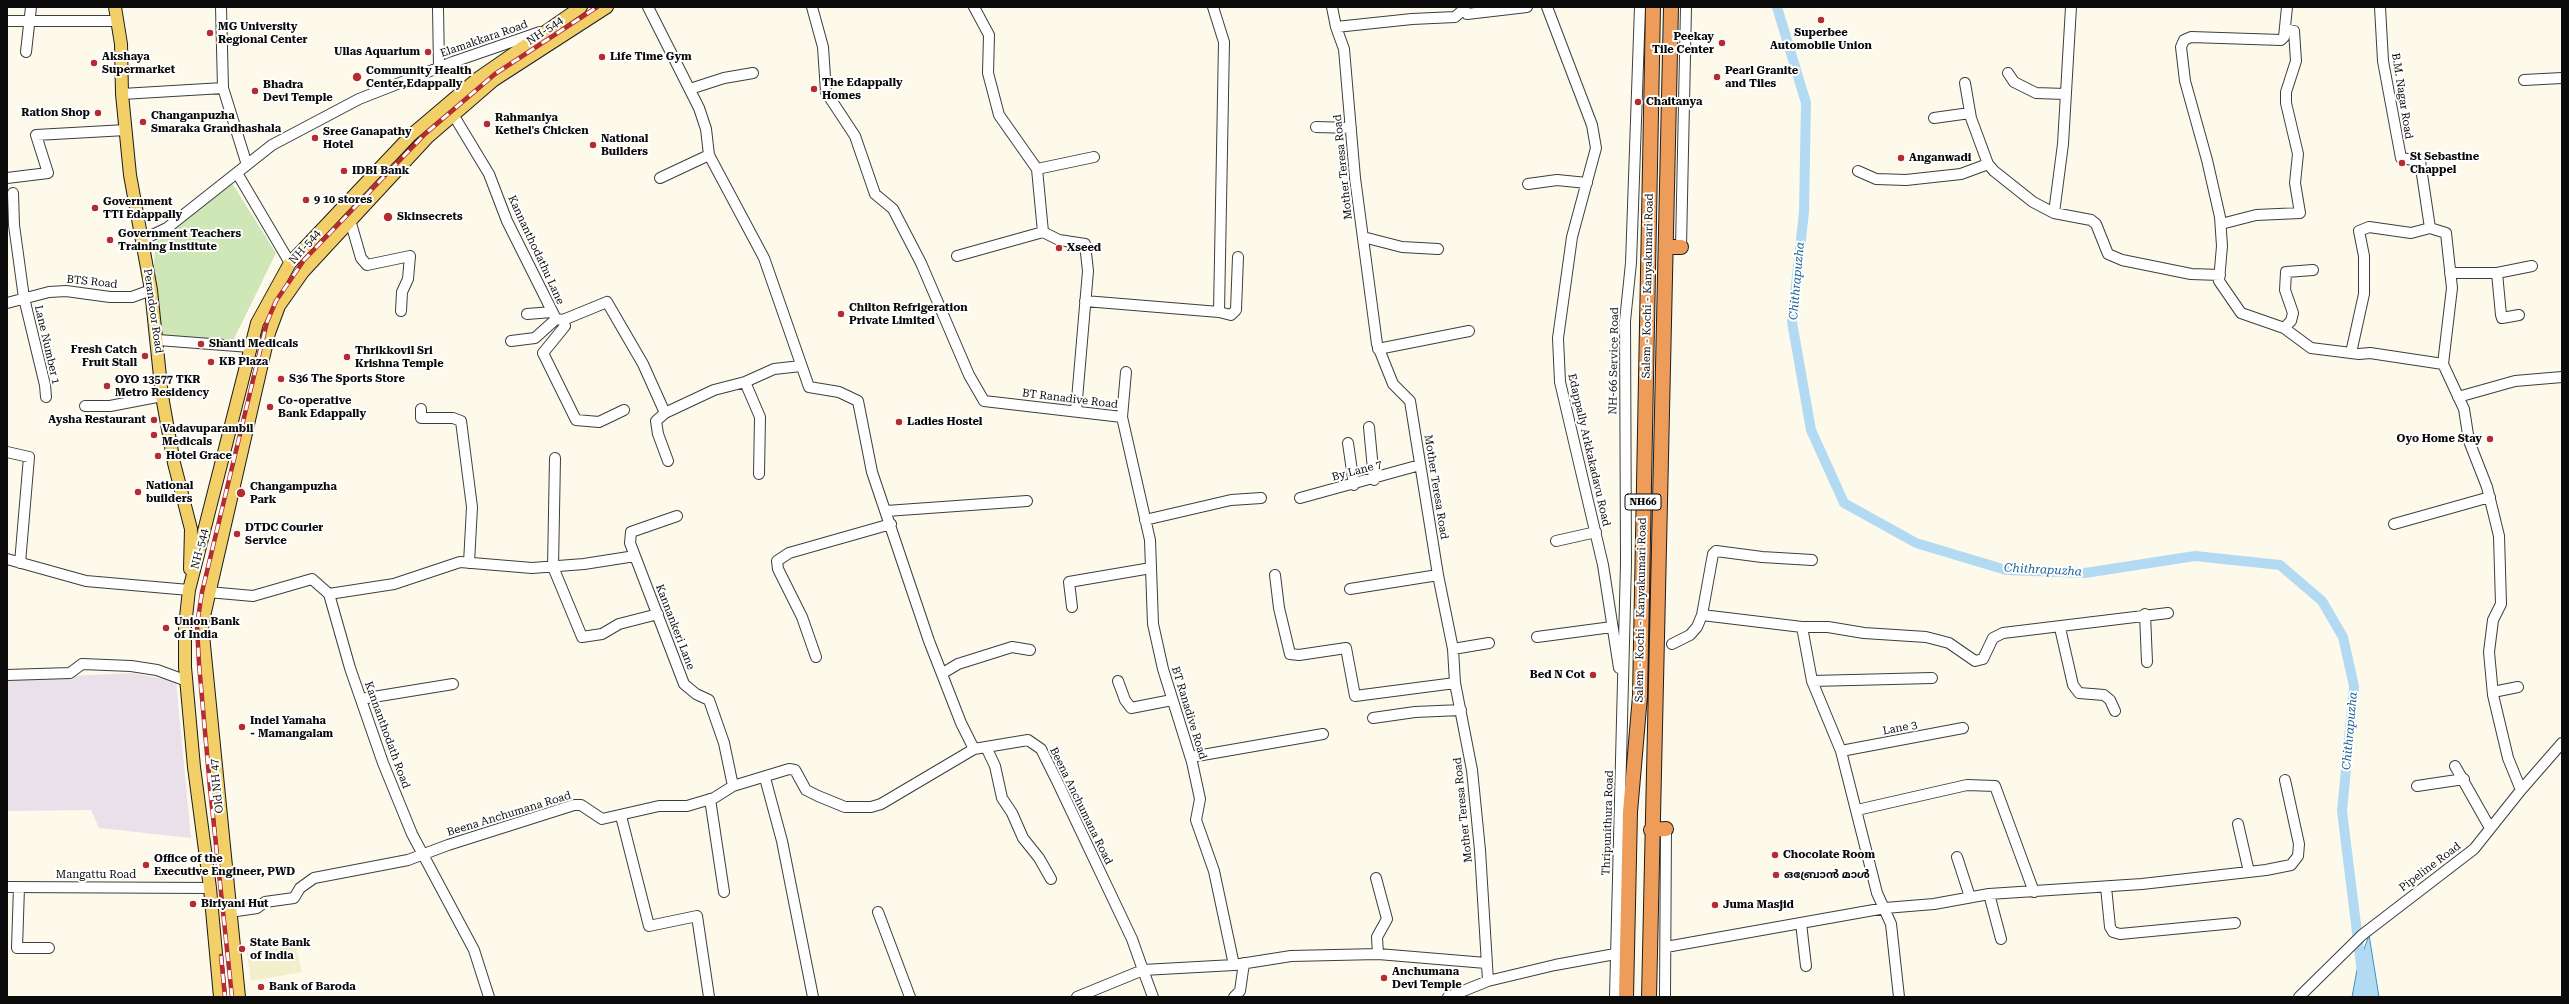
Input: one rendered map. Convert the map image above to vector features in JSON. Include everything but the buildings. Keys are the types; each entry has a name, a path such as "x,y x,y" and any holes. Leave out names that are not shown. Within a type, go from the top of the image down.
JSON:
{"highway":[{"name":"Salem - Kochi - Kanyakumari Road","path":"1626,997 1623,904 1640,696 1653,7"},
{"name":"Salem - Kochi - Kanyakumari Road","path":"1649,997 1651,830 1671,7"},
{"path":"1652,71 1669,72"},
{"path":"1666,247 1681,247"},
{"path":"1651,830 1666,829"}],"main road":[{"name":"Perandoor Road","path":"115,7 122,44 122,94 130,175 151,290 158,340 162,396 174,463 191,529 190,590"},
{"name":"NH-544","path":"190,590 256,323 290,264 411,135 476,79 581,7"},
{"name":"NH-544","path":"212,576 269,333 279,306 302,272 428,137 494,80 607,7"},
{"path":"546,30 556,41"},
{"name":"Old NH 47","path":"212,576 202,625 239,997"},
{"name":"Old NH 47","path":"190,590 185,626 187,681 194,767 210,888 220,997"},
{"path":"194,767 215,766"}],"street":[{"path":"26,52 31,7"},
{"path":"221,7 223,88 247,164"},
{"path":"438,7 439,68"},
{"path":"648,7 690,89 706,129 709,155 764,258 809,387 839,392 858,401 872,472 929,641 943,673 961,723 974,749"},
{"name":"BT Ranadive Road","path":"812,7 823,47 826,92 855,136 875,194 893,209 911,243 969,375 984,401 1122,417 1150,540 1153,624 1163,669 1191,757 1200,799 1196,820 1214,871 1239,964"},
{"path":"974,7 989,35 988,73 1000,115 1037,169 1044,232"},
{"path":"1213,7 1224,42 1219,312"},
{"name":"Mother Teresa Road","path":"1332,7 1336,27 1344,49 1363,237 1378,349 1393,384 1410,401 1438,575 1453,649 1455,683 1472,770 1480,850 1488,981"},
{"path":"1336,27 1412,19 1455,17 1464,8 1467,14 1527,7"},
{"name":"Edappally Arkkakadavu Road","path":"1547,7 1592,125 1596,148 1572,237 1558,338 1560,382 1603,565 1623,692"},
{"name":"NH-66 Service Road","path":"1623,692 1626,563 1625,321 1631,263 1640,7"},
{"path":"1681,247 1686,7"},
{"path":"2054,213 2063,144 2071,7"},
{"path":"2287,7 2284,36 2279,40 2191,37 2182,44 2183,74 2207,160 2221,224 2222,246 2219,281 2241,313 2284,328 2311,348 2351,353 2370,353 2443,364"},
{"name":"B.M. Nagar Road","path":"2380,7 2383,61 2400,158 2420,161 2430,228"},
{"path":"7,21 117,21"},
{"path":"2221,224 2256,215 2300,213 2295,183 2298,154 2286,103 2286,92 2296,61 2294,31 2285,29"},
{"name":"Elamakkara Road","path":"142,240 167,228 272,145 359,99 439,68 546,30"},
{"path":"690,89 724,78 753,73"},
{"path":"2008,73 2014,82 2036,93 2065,94"},
{"path":"2524,80 2562,78"},
{"path":"1965,83 1970,114 1988,164 1994,171 2033,202 2054,213 2091,220 2096,224 2108,254 2122,260 2191,274 2220,275"},
{"path":"122,94 223,88"},
{"path":"1934,118 1970,114"},
{"name":"Kannanthodathu Lane","path":"454,116 489,174 507,221 557,317 607,302 643,364 665,413"},
{"path":"1316,127 1351,128"},
{"path":"7,178 48,173 36,134 126,130"},
{"path":"660,178 709,155"},
{"path":"1037,169 1094,157"},
{"path":"1858,172 1876,179 1906,180 1960,174 1988,164"},
{"path":"237,173 290,264"},
{"path":"1528,184 1557,180 1587,183"},
{"name":"Lane Number 1","path":"13,193 14,225 24,298 46,385 46,397"},
{"path":"350,220 360,258 367,265 410,256 408,279 402,292 401,311"},
{"path":"2351,353 2364,294 2364,256 2359,231 2369,227 2411,233 2430,228 2446,233 2452,288 2443,364 2464,409 2469,441 2490,497 2499,536 2501,604 2493,620 2489,638 2493,692 2508,758 2521,790"},
{"path":"957,256 1044,232 1059,240 1085,244 1088,271 1076,411"},
{"path":"1363,237 1402,247 1438,249"},
{"path":"1085,301 1219,312 1231,315 1236,310 1238,257"},
{"path":"2450,273 2497,273 2532,266"},
{"path":"2284,328 2291,321 2293,313 2285,290 2284,274 2286,272 2313,270"},
{"path":"2497,273 2502,318 2519,315"},
{"name":"BTS Road","path":"7,303 38,293 66,291 110,298 132,297 151,290"},
{"path":"527,314 557,317 564,326 543,353 576,420 598,422 624,410"},
{"path":"511,342 535,338 557,317"},
{"path":"1378,349 1469,331"},
{"path":"158,340 250,347"},
{"path":"668,461 658,434 656,421 665,413 714,390 745,382 774,369 801,366"},
{"path":"1122,417 1126,372"},
{"path":"2458,397 2514,381 2562,377"},
{"path":"745,382 760,417 759,474"},
{"path":"85,406 110,406 162,396"},
{"path":"421,409 421,418 453,418 461,421 472,507 469,563"},
{"path":"1369,428 1374,480"},
{"path":"1348,443 1354,485"},
{"path":"7,452 29,457 20,563"},
{"path":"554,458 553,567 582,637 602,634 619,624 658,614"},
{"name":"By Lane 7","path":"1300,498 1374,480 1420,465"},
{"path":"2394,524 2490,497"},
{"path":"1145,520 1231,500 1261,498"},
{"path":"886,511 1027,501"},
{"name":"Kannankeri Lane","path":"677,516 631,532 630,543 684,684 696,694 709,700 724,743 733,786"},
{"path":"816,656 802,617 778,569 777,561 789,553 890,524"},
{"path":"1556,541 1596,532"},
{"path":"1672,644 1690,635 1697,627 1702,616 1707,579 1713,554 1716,551 1762,557 1812,560"},
{"path":"208,592 253,596 312,579 329,594 394,584 460,562 532,568 553,567 635,556"},
{"path":"7,559 86,581 190,590"},
{"path":"1072,607 1069,582 1151,568"},
{"path":"1274,575 1278,608 1290,654 1299,655 1346,648 1355,696 1455,683"},
{"path":"1350,589 1438,575"},
{"name":"Kannanthodath Road","path":"329,594 361,699 383,763 412,834 474,950 489,997"},
{"path":"1702,616 1802,627 1828,627 1864,633 1891,633 1936,639 1964,652 1970,659 1975,661 1982,659 1993,638 2009,632 2060,628 2145,614 2168,613"},
{"path":"2145,614 2147,662"},
{"path":"1537,637 1612,627"},
{"path":"1802,627 1812,681 1841,751 1877,893 1891,924 1899,997"},
{"path":"2060,628 2073,685 2078,694 2104,695 2110,700 2115,711"},
{"path":"1453,649 1489,643"},
{"path":"943,673 958,664 1012,647 1030,650"},
{"path":"7,675 70,673 82,664 131,666 157,670 187,681"},
{"path":"1812,681 1932,678"},
{"path":"1118,681 1125,700 1131,708 1172,700"},
{"path":"361,699 454,684"},
{"path":"2493,692 2518,687"},
{"name":"Thripunithura Road","path":"1615,997 1615,954 1623,904 1623,692"},
{"path":"1373,718 1415,712 1461,710"},
{"name":"Lane 3","path":"1841,751 1963,728"},
{"path":"1191,757 1323,734"},
{"name":"Beena Anchumana Road","path":"230,912 257,908 265,902 294,898 300,888 314,878 408,860 422,854 574,805 581,805 602,819 621,816 654,807 687,806 710,799 733,786 765,778 789,768 796,770 806,790 818,796 845,807 872,807 881,804 974,749 1028,740 1041,749 1132,939 1153,997"},
{"name":"Pipeline Road","path":"2299,997 2340,957 2389,913 2474,850 2521,790 2562,743"},
{"path":"986,747 995,766 1002,798 1023,838 1040,858 1051,879"},
{"path":"2455,766 2464,779 2490,828"},
{"path":"765,778 782,842 813,997"},
{"path":"2417,786 2464,779"},
{"path":"1666,947 1885,908 1989,894 2106,887 2249,872 2290,864 2298,856 2299,844 2285,780"},
{"path":"1857,810 1967,785 1995,786 2034,892"},
{"path":"710,799 724,892"},
{"path":"621,816 649,926 697,916 709,997"},
{"path":"2238,824 2249,872"},
{"path":"1665,997 1666,829"},
{"path":"1957,857 1970,897"},
{"path":"1376,878 1387,919 1377,937 1378,954"},
{"name":"Mangattu Road","path":"7,887 210,888"},
{"path":"19,887 17,948 49,948"},
{"path":"2106,887 2110,927 2113,932 2120,934 2235,923"},
{"path":"1989,894 2001,939"},
{"path":"878,912 910,997"},
{"path":"1801,923 1806,966"},
{"path":"1077,997 1143,970 1239,964 1291,956 1378,954 1486,963"},
{"path":"1448,997 1488,981 1555,965 1615,954"},
{"path":"1234,997 1240,991 1239,964"}],"shaded area":[{"path":"132,673 176,681 191,838 99,828 91,810 7,811 7,679"},
{"path":"296,946 302,972 251,981 247,953"}],"green space":[{"path":"232,183 276,253 233,341 158,335 153,297 155,243"}],"water":[{"path":"2369,935 2379,997 2352,997 2357,970"}],"waterway":[{"name":"Chithrapuzha","path":"1777,7 1806,103 1804,212 1792,322 1811,430 1844,503 1916,543 2006,570 2085,573 2195,556 2280,565 2322,601 2343,637 2354,686 2342,811 2365,997"}],"railway":[{"path":"232,997 210,788 197,625 202,592 267,322 276,301 304,260 425,134 495,74 597,7"},
{"path":"221,956 225,997"}],"place":[{"name":"Superbee Automobile Union","path":"1821,20"},
{"name":"MG University Regional Center","path":"210,33"},
{"name":"Peekay Tile Center","path":"1722,43"},
{"name":"Ullas Aquarium","path":"428,52"},
{"name":"Life Time Gym","path":"602,57"},
{"name":"Akshaya Supermarket","path":"94,63"},
{"name":"Community Health Center,Edappally","path":"357,77"},
{"name":"Pearl Granite and Tiles","path":"1717,77"},
{"name":"The Edappally Homes","path":"814,89"},
{"name":"Bhadra Devi Temple","path":"255,91"},
{"name":"Chaitanya","path":"1638,102"},
{"name":"Ration Shop","path":"98,113"},
{"name":"Changanpuzha Smaraka Grandhashala","path":"143,122"},
{"name":"Rahmaniya Kethel's Chicken","path":"487,124"},
{"name":"Sree Ganapathy Hotel","path":"315,138"},
{"name":"National Builders","path":"593,145"},
{"name":"Anganwadi","path":"1901,158"},
{"name":"St Sebastine Chappel","path":"2402,163"},
{"name":"IDBI Bank","path":"344,171"},
{"name":"9 10 stores","path":"306,200"},
{"name":"Government TTI Edappally","path":"95,208"},
{"name":"Skinsecrets","path":"388,217"},
{"name":"Government Teachers Training Institute","path":"110,240"},
{"name":"Xseed","path":"1059,248"},
{"name":"Chilton Refrigeration Private Limited","path":"841,314"},
{"name":"Shanti Medicals","path":"201,344"},
{"name":"Fresh Catch Fruit Stall","path":"145,356"},
{"name":"Thrikkovil Sri Krishna Temple","path":"347,357"},
{"name":"KB Plaza","path":"211,362"},
{"name":"S36 The Sports Store","path":"281,379"},
{"name":"OYO 13577 TKR Metro Residency","path":"107,386"},
{"name":"Co-operative Bank Edappally","path":"270,407"},
{"name":"Aysha Restaurant","path":"154,420"},
{"name":"Ladies Hostel","path":"899,422"},
{"name":"Vadavuparambil Medicals","path":"154,435"},
{"name":"Oyo Home Stay","path":"2490,439"},
{"name":"Hotel Grace","path":"158,456"},
{"name":"National builders","path":"138,492"},
{"name":"Changampuzha Park","path":"241,493"},
{"name":"DTDC Courier Service","path":"237,534"},
{"name":"Union Bank of India","path":"166,628"},
{"name":"Bed N Cot","path":"1593,675"},
{"name":"Indel Yamaha - Mamangalam","path":"242,727"},
{"name":"Chocolate Room","path":"1775,855"},
{"name":"Office of the Executive Engineer, PWD","path":"146,865"},
{"name":"ഒബ്രോൻ മാൾ","path":"1776,875"},
{"name":"Biriyani Hut","path":"193,904"},
{"name":"Juma Masjid","path":"1715,905"},
{"name":"State Bank of India","path":"242,949"},
{"name":"Anchumana Devi Temple","path":"1384,978"},
{"name":"Bank of Baroda","path":"261,987"}]}
